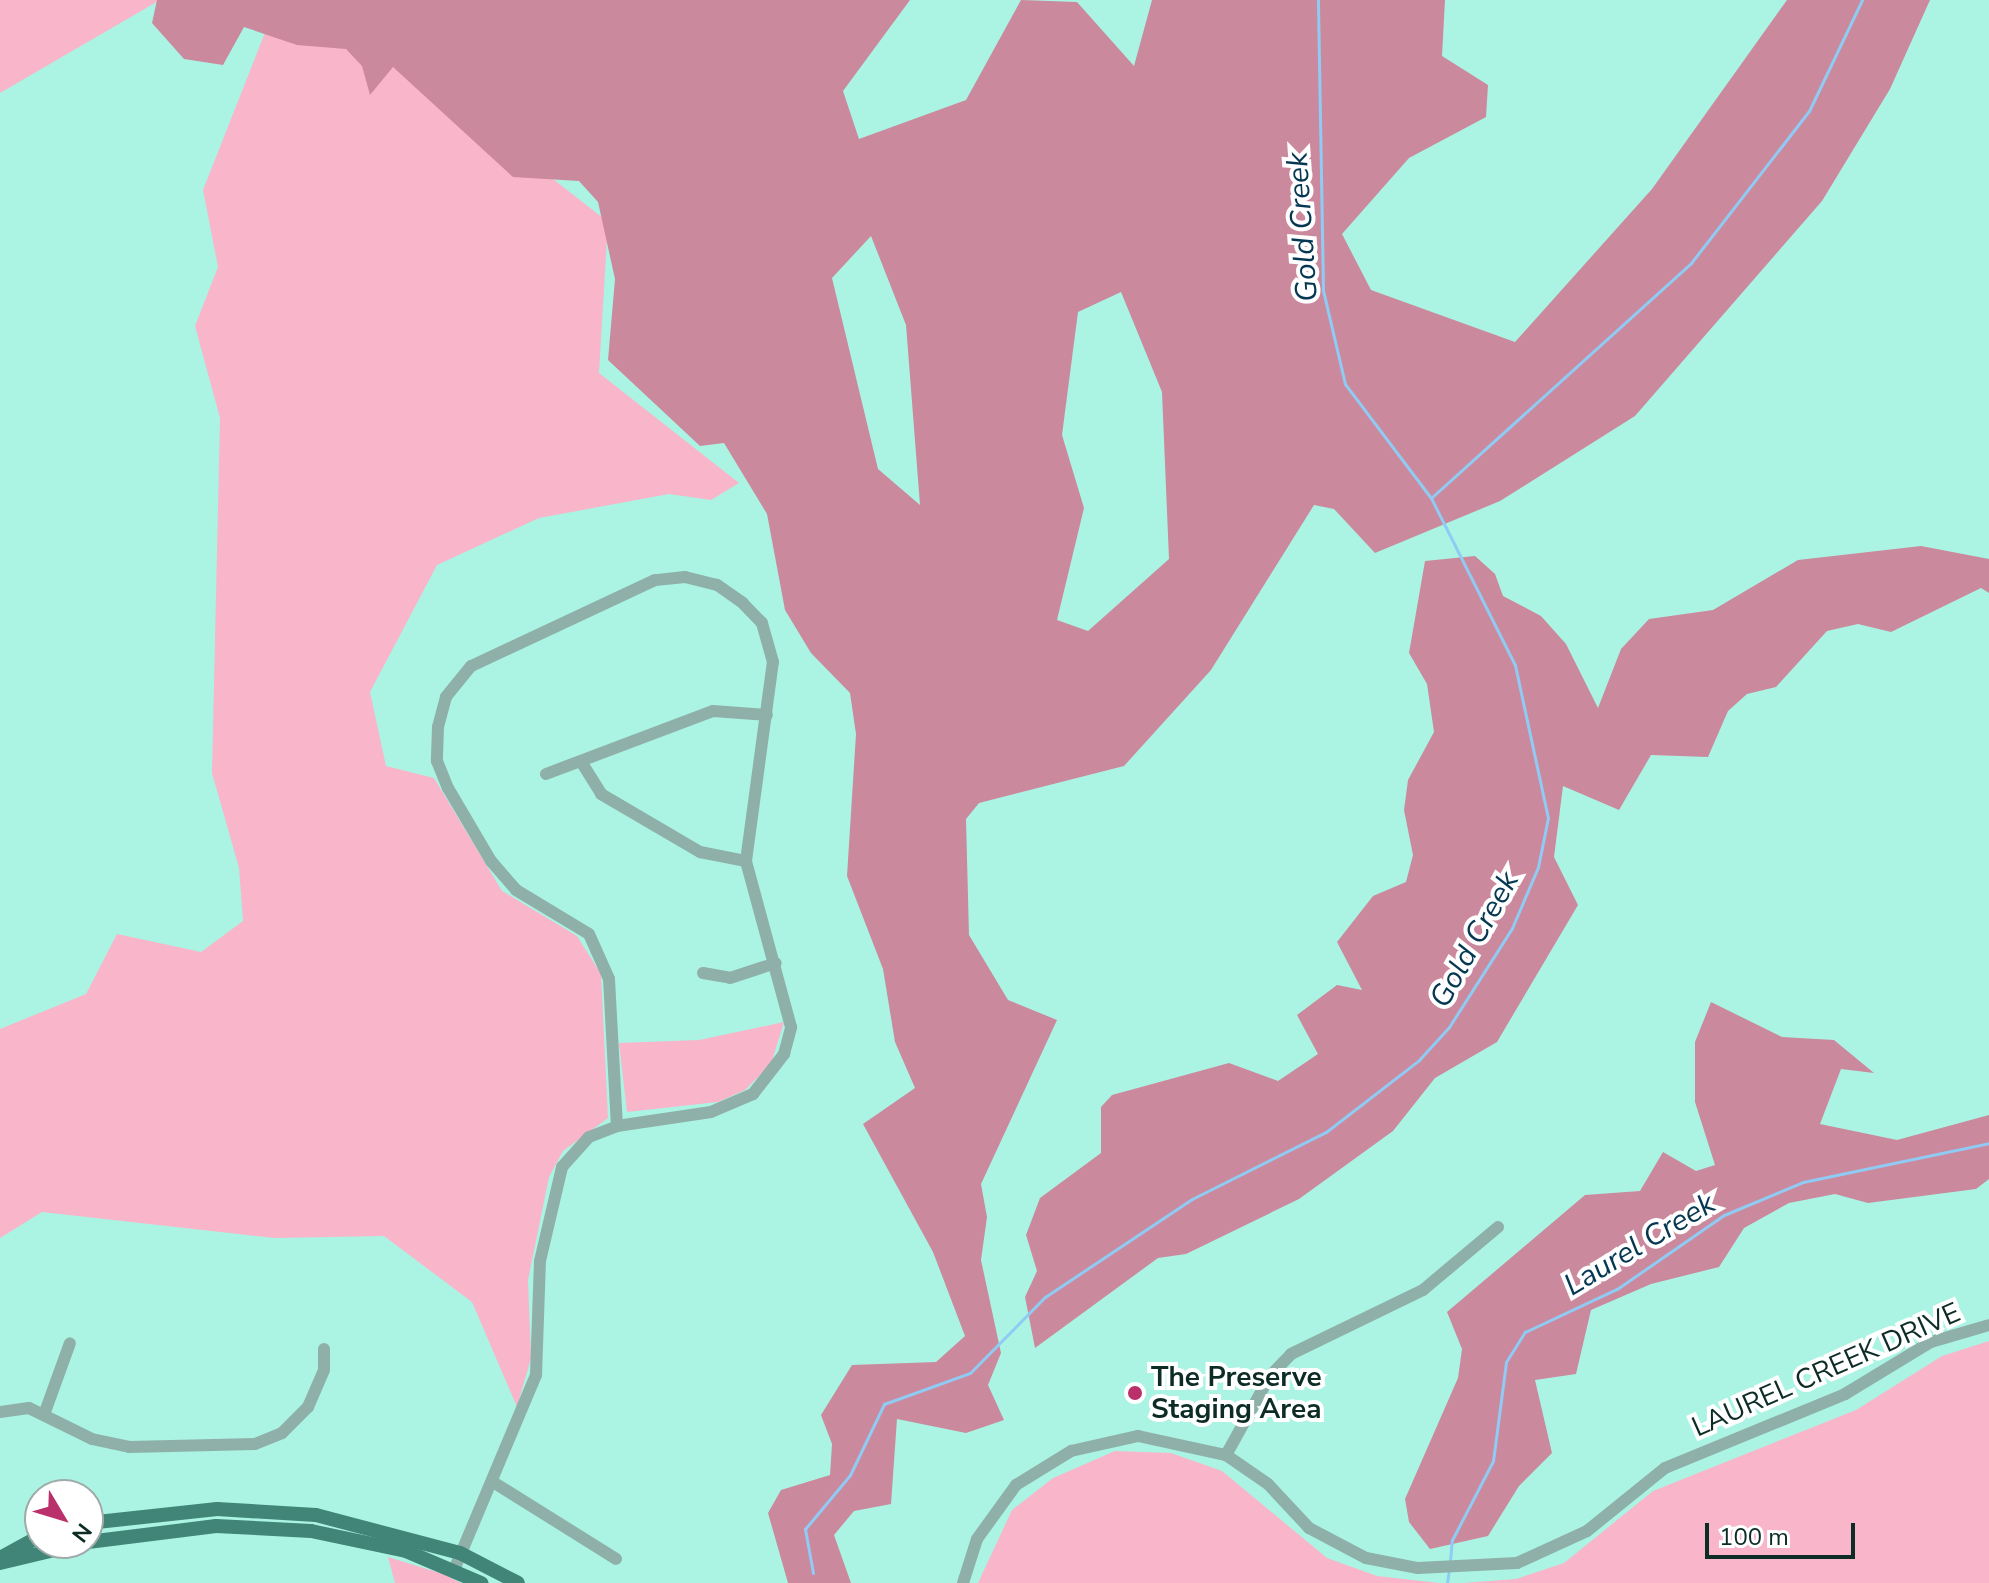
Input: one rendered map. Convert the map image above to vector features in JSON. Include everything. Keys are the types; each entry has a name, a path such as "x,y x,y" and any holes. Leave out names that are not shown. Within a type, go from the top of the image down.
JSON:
{"main road":[{"path":"104,1521 165,1512 268,1511 351,1521 460,1553 518,1583"},
{"path":"104,1539 140,1532 266,1527 383,1544 481,1583"},
{"path":"0,1560 24,1546"},
{"path":"0,1560 24,1555"}],"street":[{"path":"454,1570 536,1375 540,1261 562,1167 589,1137 617,1126 711,1112 766,1082 791,1027 746,861 773,662 762,623 717,585 685,577 655,580 502,647 471,666 446,697 437,761 469,826 516,890 589,934 609,979 617,1126"},
{"path":"546,774 582,763 713,711 767,715"},
{"path":"582,763 601,794 700,852 746,861"},
{"path":"703,973 730,978 776,963"},
{"path":"1226,1455 1270,1376 1291,1354 1423,1290 1498,1227"},
{"name":"LAUREL CREEK DRIVE","path":"963,1583 993,1512 1016,1485 1071,1451 1138,1436 1226,1455 1334,1544 1418,1568 1482,1567 1561,1548 1665,1468 1845,1394 1931,1342 1989,1325"},
{"path":"45,1412 70,1343"},
{"path":"0,1412 45,1412 92,1439 129,1447 255,1444 282,1433 308,1407 324,1370 324,1349"},
{"path":"493,1482 616,1559"}],"shaded area":[{"path":"0,0 160,0 0,93"},
{"path":"157,0 910,0 843,91 859,139 966,100 1021,0 1077,2 1134,66 1152,0 1445,0 1442,56 1488,85 1486,117 1409,158 1342,234 1371,290 1515,342 1652,189 1787,0 1930,0 1890,89 1822,201 1635,416 1500,501 1375,553 1334,509 1314,505 1211,670 1124,766 979,803 966,819 969,935 1008,1000 1057,1020 981,1184 987,1217 981,1260 1001,1353 988,1385 1004,1420 966,1433 897,1419 891,1504 854,1511 834,1535 851,1583 788,1583 768,1513 781,1490 830,1475 832,1444 821,1415 852,1365 936,1362 965,1336 933,1252 863,1124 915,1088 895,1042 883,969 847,876 856,734 850,693 811,653 785,610 767,514 724,443 700,446 608,360 615,279 598,202 579,181 513,177 393,67 370,95 362,66 346,49 297,45 244,27 223,65 184,59 152,23","holes":["871,236 906,325 920,505 878,469 832,278","1121,292 1162,392 1169,559 1088,631 1057,620 1084,508 1062,435 1078,312"]},
{"path":"266,30 398,39 488,128 608,222 599,373 739,483 711,500 669,494 539,518 437,565 370,692 386,766 434,778 502,891 577,936 601,974 608,1118 563,1151 549,1177 528,1280 531,1358 517,1407 472,1302 384,1236 275,1238 42,1212 0,1238 0,1029 86,994 117,934 201,952 243,921 239,868 212,773 220,418 195,326 218,267 203,190"},
{"path":"1921,546 1989,559 1989,593 1981,588 1891,632 1858,624 1827,631 1776,687 1747,694 1728,711 1708,757 1651,755 1619,810 1563,786 1554,857 1578,905 1497,1042 1435,1078 1393,1131 1299,1199 1186,1254 1158,1258 1035,1348 1025,1297 1037,1271 1026,1235 1040,1198 1101,1153 1101,1107 1112,1095 1229,1063 1278,1081 1318,1054 1297,1015 1337,985 1362,990 1337,942 1373,896 1406,882 1413,855 1404,810 1408,780 1434,732 1427,684 1409,653 1425,561 1475,556 1495,574 1503,596 1541,616 1566,644 1598,708 1621,649 1649,619 1713,610 1798,560"},
{"path":"1711,1002 1782,1037 1834,1040 1874,1073 1841,1069 1820,1124 1897,1140 1989,1115 1989,1179 1976,1189 1868,1203 1835,1194 1789,1203 1744,1228 1719,1267 1651,1284 1591,1310 1576,1374 1535,1380 1552,1453 1519,1486 1488,1536 1430,1549 1409,1522 1405,1499 1458,1378 1462,1349 1447,1312 1585,1195 1640,1191 1663,1152 1696,1171 1715,1165 1695,1102 1695,1042"},
{"path":"784,1022 771,1064 745,1090 718,1102 627,1112 619,1043 699,1040"},
{"path":"1989,1341 1989,1583 1463,1583 1516,1579 1564,1563 1653,1491 1856,1410 1942,1356"},
{"path":"1115,1451 1171,1453 1222,1471 1327,1558 1377,1576 1439,1583 978,1583 1012,1510 1053,1478"},
{"path":"388,1557 443,1574 461,1583 395,1583"}],"waterway":[{"name":"Gold Creek","path":"813,1573 805,1529 850,1475 884,1404 970,1373 1045,1297 1192,1199 1326,1132 1419,1060 1449,1027 1512,928 1538,867 1548,818 1515,665 1431,498 1345,384 1323,290 1318,0"},
{"path":"1431,498 1691,263 1809,111 1862,0"},
{"name":"Laurel Creek","path":"1450,1561 1452,1540 1493,1461 1506,1362 1525,1332 1617,1289 1724,1215 1803,1182 1989,1143"},
{"name":"Laurel Creek","path":"1447,1583 1449,1569"}],"place":[{"name":"The Preserve Staging Area","path":"1135,1393"}]}
